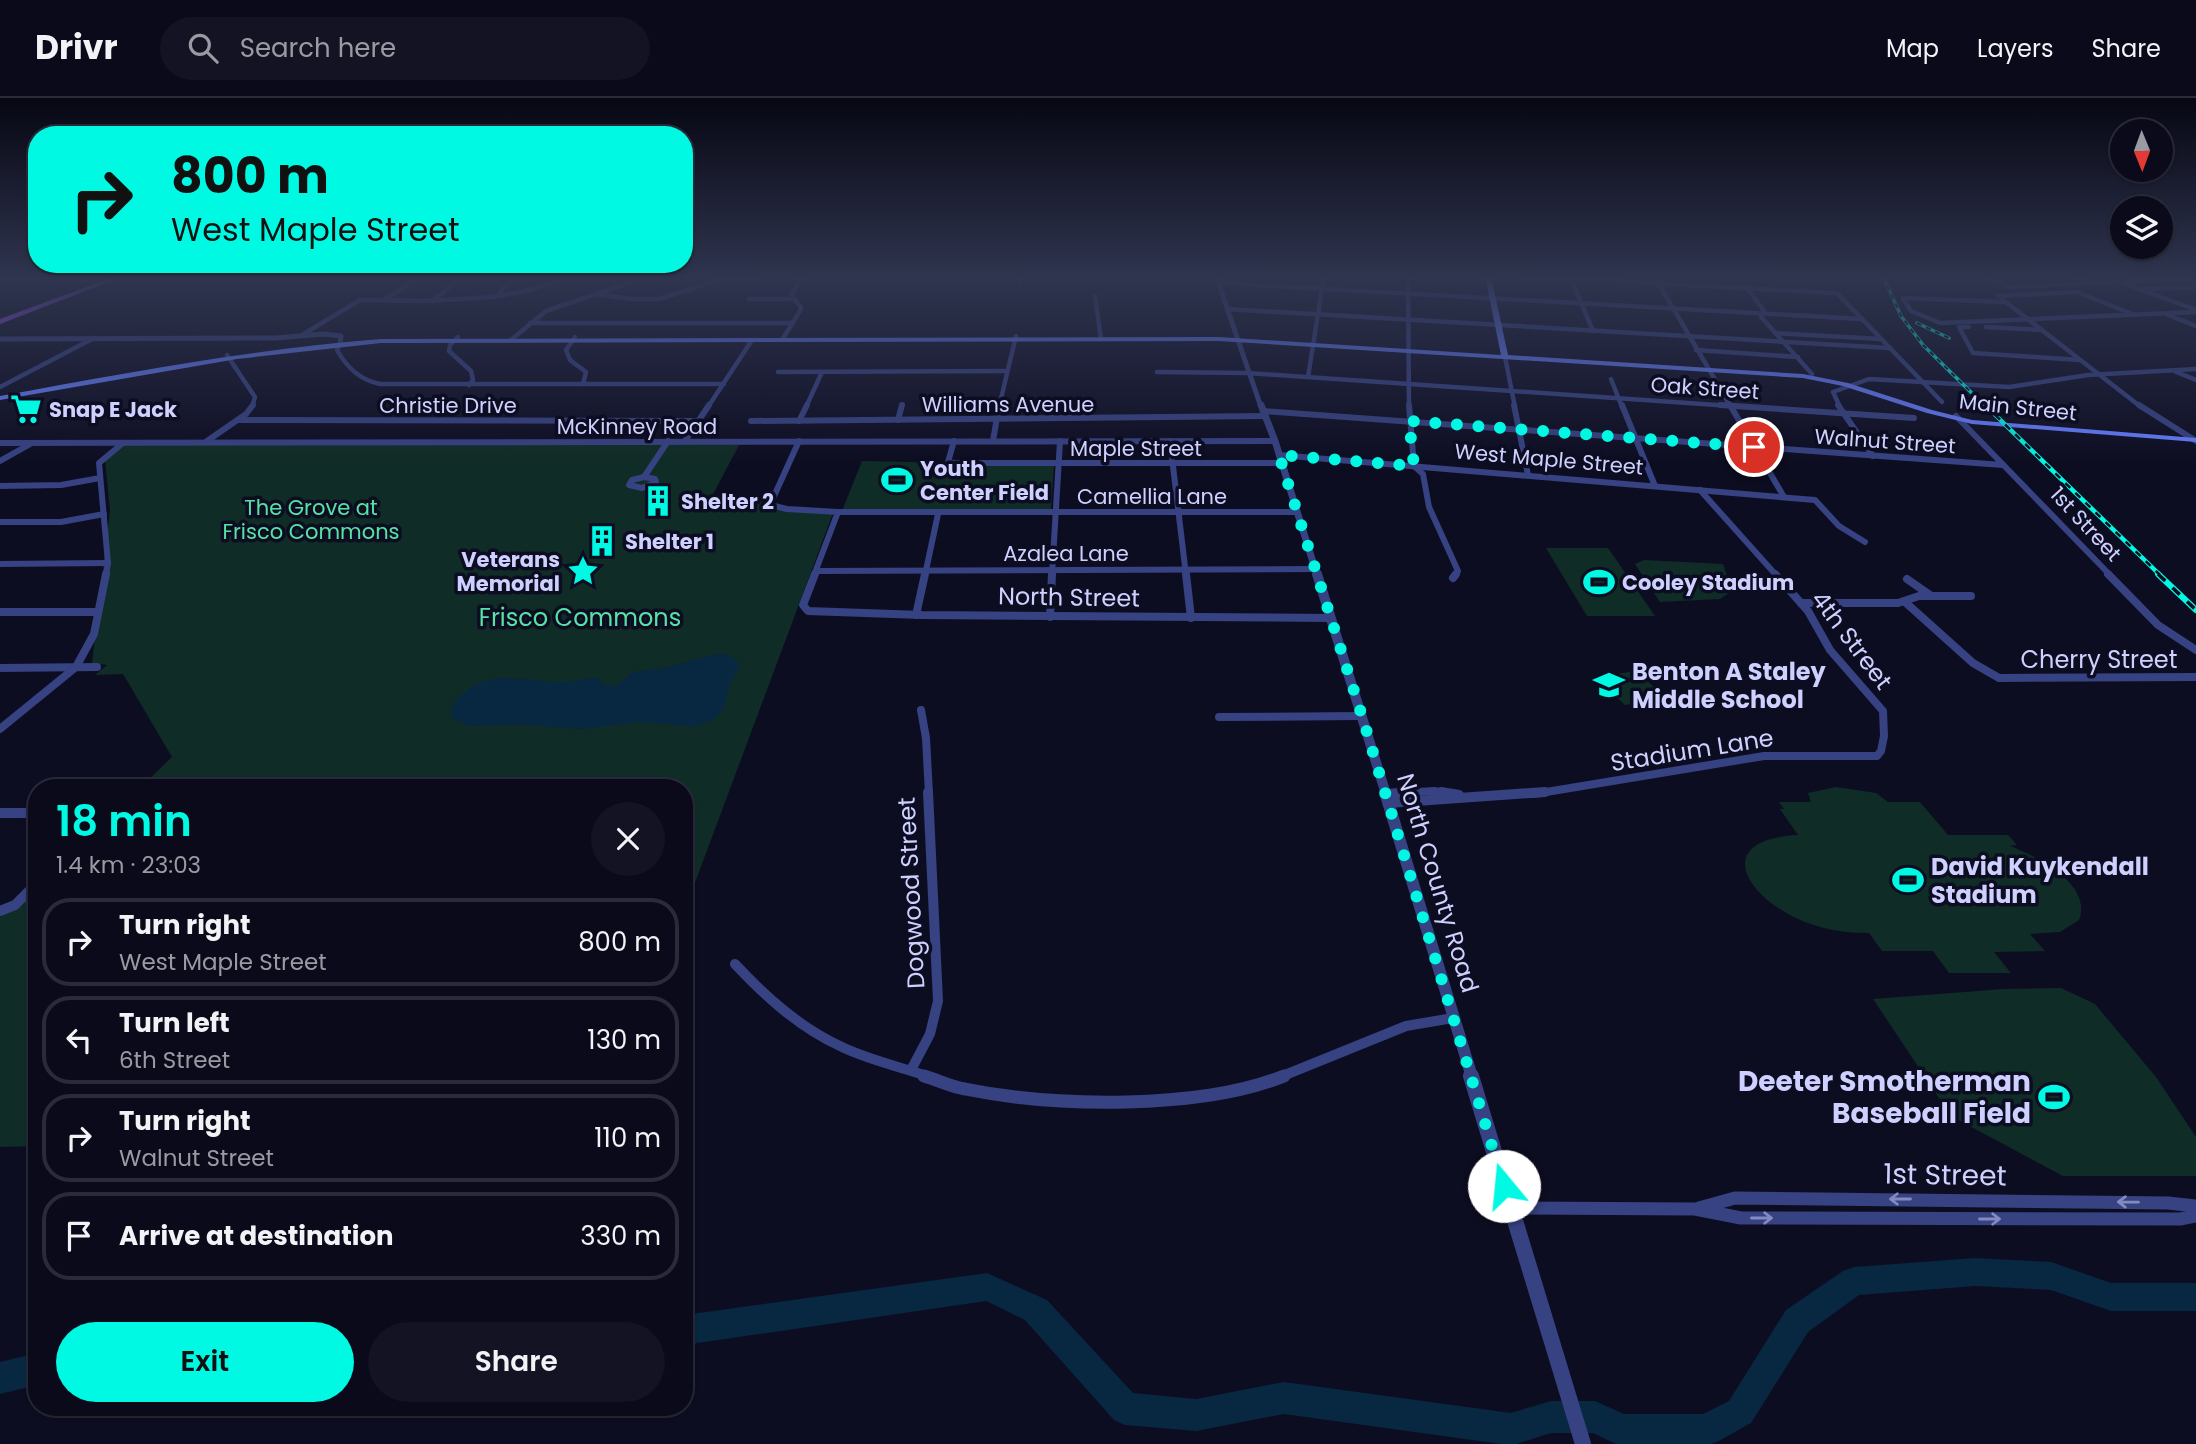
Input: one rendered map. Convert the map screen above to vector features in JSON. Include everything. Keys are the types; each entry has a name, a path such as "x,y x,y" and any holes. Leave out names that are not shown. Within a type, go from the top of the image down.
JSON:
{"main road":[{"name":"Main Street","path":"0,396 228,357 340,343 438,339"},
{"name":"Main Street","path":"699,339 770,339"},
{"name":"Main Street","path":"1120,339 1133,339"},
{"name":"Main Street","path":"1249,339 1707,369 1810,377 1850,384"},
{"path":"1501,339 1505,355"},
{"name":"Main Street","path":"1707,369 1812,374 1958,418 2007,427 2194,438"}],"street":[{"path":"0,339 18,339"},
{"path":"0,387 92,339"},
{"path":"341,339 338,354 369,383 724,384"},
{"path":"456,339 449,351 471,371 473,380 469,385"},
{"path":"573,339 566,355 586,372 583,384"},
{"path":"993,441 1005,372 1016,339"},
{"name":"North County Road","path":"1237,339 1275,441 1362,716 1583,1444"},
{"path":"1308,377 1314,339"},
{"path":"1409,339 1409,421 1414,466 1423,474 1429,507 1456,566 1457,576 1453,578"},
{"path":"1690,339 1784,497"},
{"path":"1723,339 1890,348"},
{"path":"1780,339 1812,374"},
{"path":"1878,339 1881,339 1942,401"},
{"path":"1963,339 1973,353 2082,360"},
{"path":"2054,339 2144,409 2194,438"},
{"path":"685,441 752,340"},
{"path":"1696,350 1798,357"},
{"path":"1505,355 1528,475"},
{"path":"205,442 253,408 255,397 228,357"},
{"path":"1873,456 1833,397 1833,392 1850,384 1872,379 2020,387 2099,373 2196,368"},
{"path":"2171,369 2196,380"},
{"path":"778,372 1005,372"},
{"path":"799,421 822,372"},
{"name":"Oak Street","path":"1157,372 1248,373 1914,418"},
{"path":"1611,379 1655,486"},
{"path":"898,420 902,405"},
{"name":"Williams Avenue","path":"751,421 996,420 1264,414"},
{"name":"Walnut Street","path":"1264,414 1409,421 2003,465"},
{"name":"1st Street","path":"1958,418 2158,625 2196,650"},
{"name":"Christie Drive","path":"238,420 700,421"},
{"path":"644,477 667,441"},
{"name":"Camellia Lane","path":"799,441 770,505 838,512 938,514 1297,512"},
{"name":"Maple Street","path":"954,441 948,462 1173,464 1280,459"},
{"path":"1050,617 1060,441"},
{"path":"1170,441 1191,618"},
{"name":"McKinney Road","path":"0,443 1275,441"},
{"path":"0,461 33,442"},
{"path":"0,729 76,667 94,634 108,563 100,460 125,442"},
{"name":"West Maple Street","path":"1280,459 1414,466 1815,500 1839,526 1865,542"},
{"path":"0,486 61,485 100,478"},
{"name":"4th Street","path":"1700,490 1801,603 1830,650 1883,711 1885,723"},
{"path":"808,611 803,605 804,599 838,512"},
{"path":"0,523 61,522 104,514"},
{"path":"916,615 938,514"},
{"path":"0,564 108,563"},
{"name":"Azalea Lane","path":"817,571 1315,569"},
{"path":"1907,579 1931,596"},
{"path":"1801,603 1905,602 1914,597 1971,596"},
{"name":"Cherry Street","path":"1905,602 1920,612 1982,670 1999,678 2196,677"},
{"name":"North Street","path":"808,611 1050,617 1330,618"},
{"path":"0,612 98,612"},
{"path":"0,668 97,667"},
{"name":"Dogwood Street","path":"911,1070 930,1034 938,1001 926,738 921,710"},
{"path":"1219,717 1362,716"},
{"name":"Stadium Lane","path":"1387,798 1478,798 1534,794 1764,757 1877,756 1881,751 1885,723"},
{"path":"0,813 28,813"},
{"path":"3,910 15,905 28,892"},
{"path":"735,964 783,1011 828,1041 963,1089 1019,1097 1082,1101 1144,1100 1205,1095 1262,1085 1406,1026 1453,1018"},
{"name":"1st Street","path":"1695,1209 1735,1198 2168,1203 2196,1206"},
{"path":"1933,1199 1946,1219"},
{"name":"1st Street","path":"1510,1208 1695,1209 1741,1218 2180,1219 2196,1216"}],"green space":[{"name":"Frisco Commons","path":"125,445 739,445 710,500 763,501 762,505 775,510 833,513 693,888 693,779 149,779 172,757 123,674 95,675 107,665 92,663 110,510 105,460"},
{"path":"862,461 1054,465 1051,511 842,511"},
{"name":"Cooley Stadium","path":"1546,548 1608,548 1655,616 1587,616"},
{"path":"1644,560 1723,564 1732,591 1720,599 1660,602 1635,564"},
{"path":"1636,671 1666,698 1625,705 1596,677"},
{"name":"David Kuykendall Stadium","path":"1836,787 1876,793 1888,802 1920,802 1948,835 2008,835 2017,845 2010,846 2047,864 2070,883 2078,895 2081,907 2079,920 2060,932 2030,934 2045,951 1994,952 2011,973 1949,973 1933,951 1882,951 1869,933 1830,930 1794,917 1761,894 1750,881 1745,868 1747,856 1755,846 1772,839 1798,835 1780,809 1784,809 1779,802 1811,802 1808,793"},
{"path":"28,892 28,1146 0,1147 0,917"},
{"name":"Deeter Smotherman Baseball Field","path":"2061,988 2095,1004 2156,1077 2196,1137 2196,1176 2063,1176 1951,1116 1873,999 2004,989"}],"water":[{"path":"710,655 731,657 740,667 731,682 723,709 716,718 695,727 639,722 582,729 525,725 468,726 452,718 452,708 457,700 473,686 485,681 510,678 562,682 600,679 602,684 616,686 633,672 668,667"}],"waterway":[{"path":"693,1329 987,1287 1036,1310 1125,1409 1196,1415 1284,1398 1511,1429 1551,1417 1595,1417 1622,1430 1705,1430 1740,1412 1797,1321 1854,1281 1975,1272 2051,1276 2111,1297 2196,1297"},
{"path":"0,1378 28,1371"}],"railway":[{"path":"1918,339 1986,407"},
{"path":"1985,405 2160,575"},
{"path":"2158,574 2196,610"}],"place":[{"name":"Snap E Jack","path":"26,409"},
{"name":"Youth Center Field","path":"897,480"},
{"name":"Shelter 2","path":"658,501"},
{"name":"Shelter 1","path":"602,541"},
{"name":"Veterans Memorial","path":"583,571"},
{"name":"Cooley Stadium","path":"1599,582"},
{"name":"Benton A Staley Middle School","path":"1609,685"},
{"name":"David Kuykendall Stadium","path":"1908,880"},
{"name":"Deeter Smotherman Baseball Field","path":"2054,1097"}],"route":[{"path":"1504,1186 1362,716 1279,455 1414,466 1409,421 1754,447"}],"park label":[{"name":"The Grove at Frisco Commons","path":"311,519"}]}
